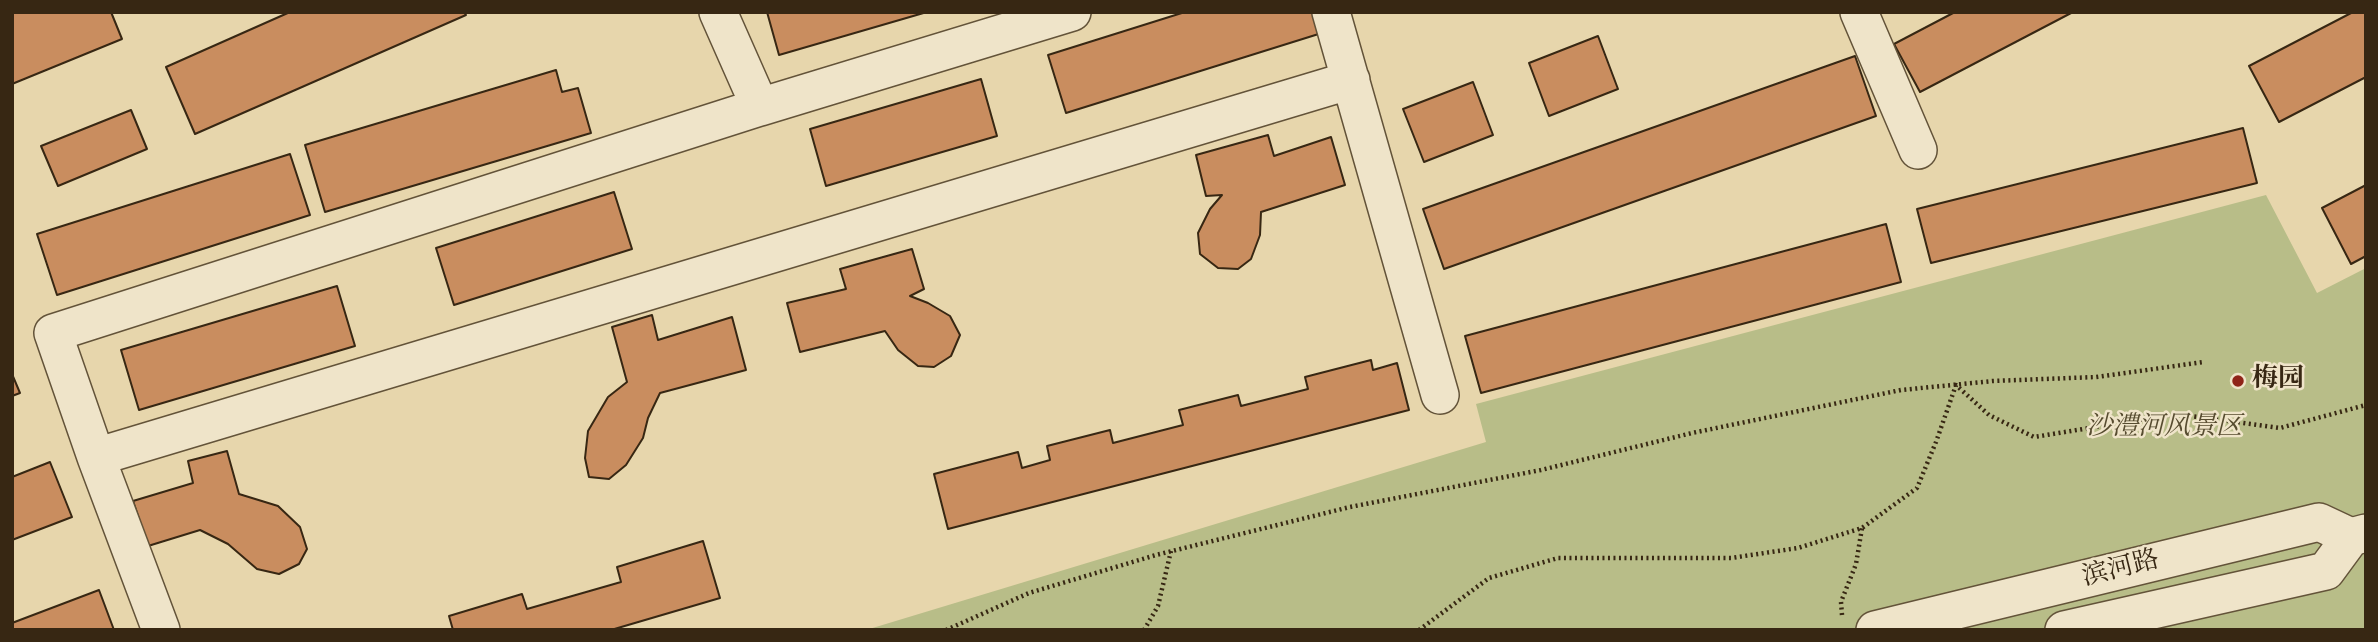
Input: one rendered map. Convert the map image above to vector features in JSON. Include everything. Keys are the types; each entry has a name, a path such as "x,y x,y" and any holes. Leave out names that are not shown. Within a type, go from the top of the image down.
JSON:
{"street":[{"path":"718,12 760,107"},
{"path":"161,630 53,333 760,107 1072,12"},
{"path":"1331,12 1440,395"},
{"path":"1860,12 1918,150"},
{"path":"96,457 1351,80"},
{"name":"滨河路","path":"1859,623 2319,522 2359,535"},
{"path":"2064,630 2326,571 2359,535"}],"path":[{"path":"946,630 1029,593 1171,551 1350,507 1541,470 1705,431 1901,390 2096,377 2204,362"},
{"path":"1956,385 1989,415 2034,438 2176,414 2280,428 2366,405"},
{"path":"1419,630 1489,578 1558,558 1731,558 1798,548 1862,528 1917,488 1956,385"},
{"path":"1859,623 1841,602 1856,564 1862,528"},
{"path":"1144,630 1158,606 1171,551"}],"green space":[{"name":"沙澧河风景区","path":"2266,195 2317,293 2366,268 2366,630 866,630 1486,442 1476,404"}],"building":[{"path":"12,12 111,12 122,39 12,84"},
{"path":"290,12 464,12 466,15 195,134 166,67"},
{"path":"767,12 927,12 779,55"},
{"path":"1185,12 1319,12 1325,32 1066,113 1048,55"},
{"path":"1955,12 2073,12 1920,92 1894,44"},
{"path":"2353,12 2366,12 2366,77 2279,122 2249,66"},
{"path":"1598,36 1618,89 1549,116 1529,63"},
{"path":"1855,56 1876,116 1444,269 1423,209"},
{"path":"556,70 562,92 578,88 591,133 325,212 305,145"},
{"path":"981,79 997,136 826,186 810,129"},
{"path":"1473,82 1493,135 1424,162 1403,109"},
{"path":"131,110 147,149 58,186 41,146"},
{"path":"2243,128 2257,183 1931,263 1917,209"},
{"path":"1268,135 1274,156 1331,137 1345,185 1261,212 1260,235 1251,259 1238,269 1218,268 1200,254 1198,233 1210,209 1222,195 1206,196 1196,155"},
{"path":"290,154 310,215 57,295 37,234"},
{"path":"2366,185 2366,256 2351,264 2322,208"},
{"path":"614,192 632,249 454,305 436,248"},
{"path":"1886,224 1901,282 1481,393 1465,336"},
{"path":"912,249 924,289 910,296 950,316 960,335 951,356 934,367 918,366 898,350 885,331 800,352 787,303 846,289 840,269"},
{"path":"337,286 355,346 139,410 121,350"},
{"path":"652,315 658,340 732,317 746,370 660,393 648,418 643,438 626,465 609,479 589,477 585,458 588,431 608,397 627,382 612,327"},
{"path":"1371,360 1373,370 1397,363 1409,410 948,529 934,474 1018,452 1022,468 1050,460 1047,446 1110,430 1113,443 1183,425 1179,410 1238,395 1241,406 1308,389 1305,377"},
{"path":"12,374 20,393 12,396"},
{"path":"227,451 239,494 278,506 300,527 307,549 299,564 279,574 257,569 228,544 200,530 148,546 133,501 193,483 188,461"},
{"path":"50,462 72,517 12,540 12,477"},
{"path":"703,541 720,598 611,630 453,630 449,616 522,594 527,609 621,582 617,567"},
{"path":"99,590 114,630 12,630 12,623"}],"place":[{"name":"梅园","path":"2238,381"}]}
